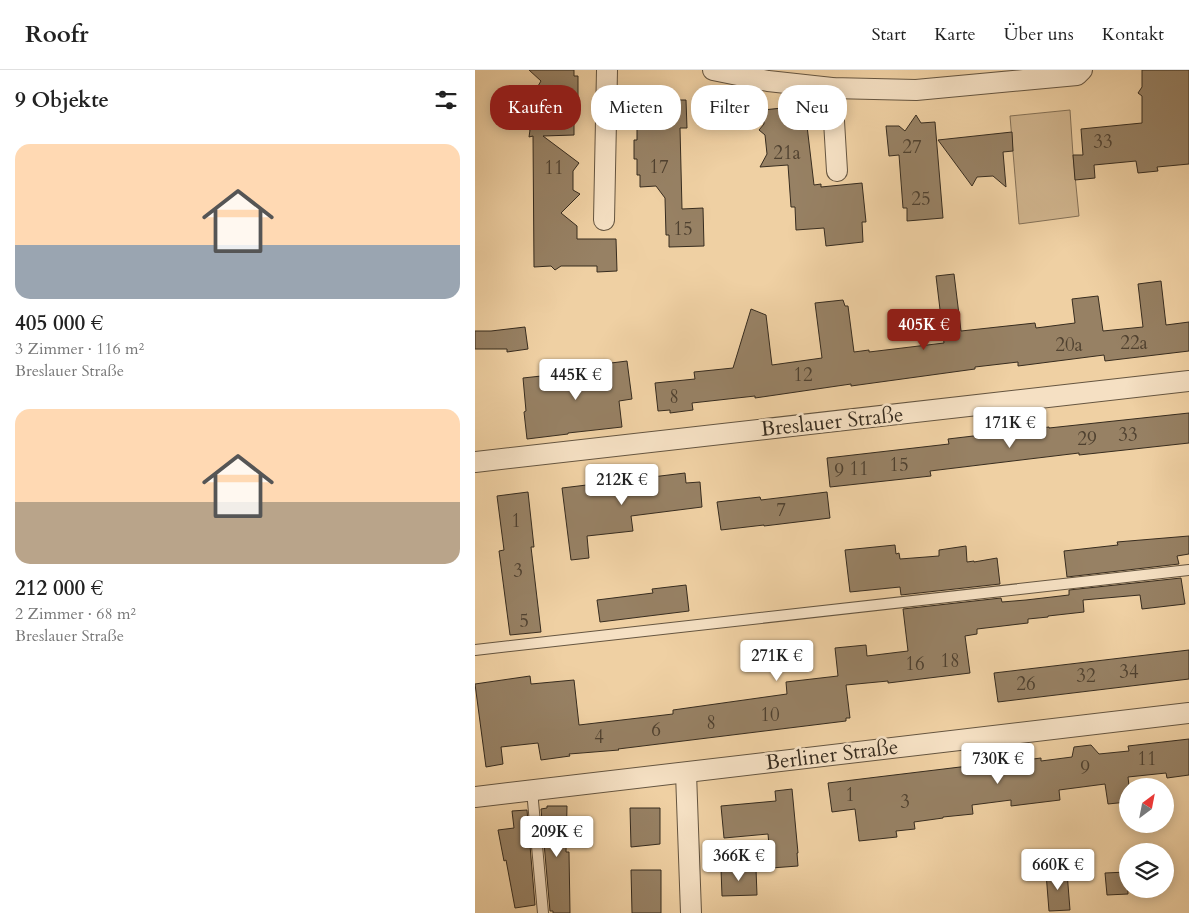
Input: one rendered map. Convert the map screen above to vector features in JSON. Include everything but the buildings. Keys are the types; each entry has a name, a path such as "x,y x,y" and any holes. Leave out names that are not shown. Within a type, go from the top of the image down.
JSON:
{"street":[{"path":"604,220 607,70"},
{"path":"713,70 768,82 800,85"},
{"path":"847,88 916,90 1077,75 1082,70"},
{"path":"835,130 837,171"},
{"name":"Breslauer Straße","path":"475,462 1189,381"},
{"name":"Berliner Straße","path":"475,797 1189,713"},
{"path":"686,772 691,913"}],"lane":[{"path":"475,650 1189,570"},
{"path":"532,790 543,913"}],"shaded area":[{"path":"1070,110 1079,216 1019,224 1010,116"}]}
